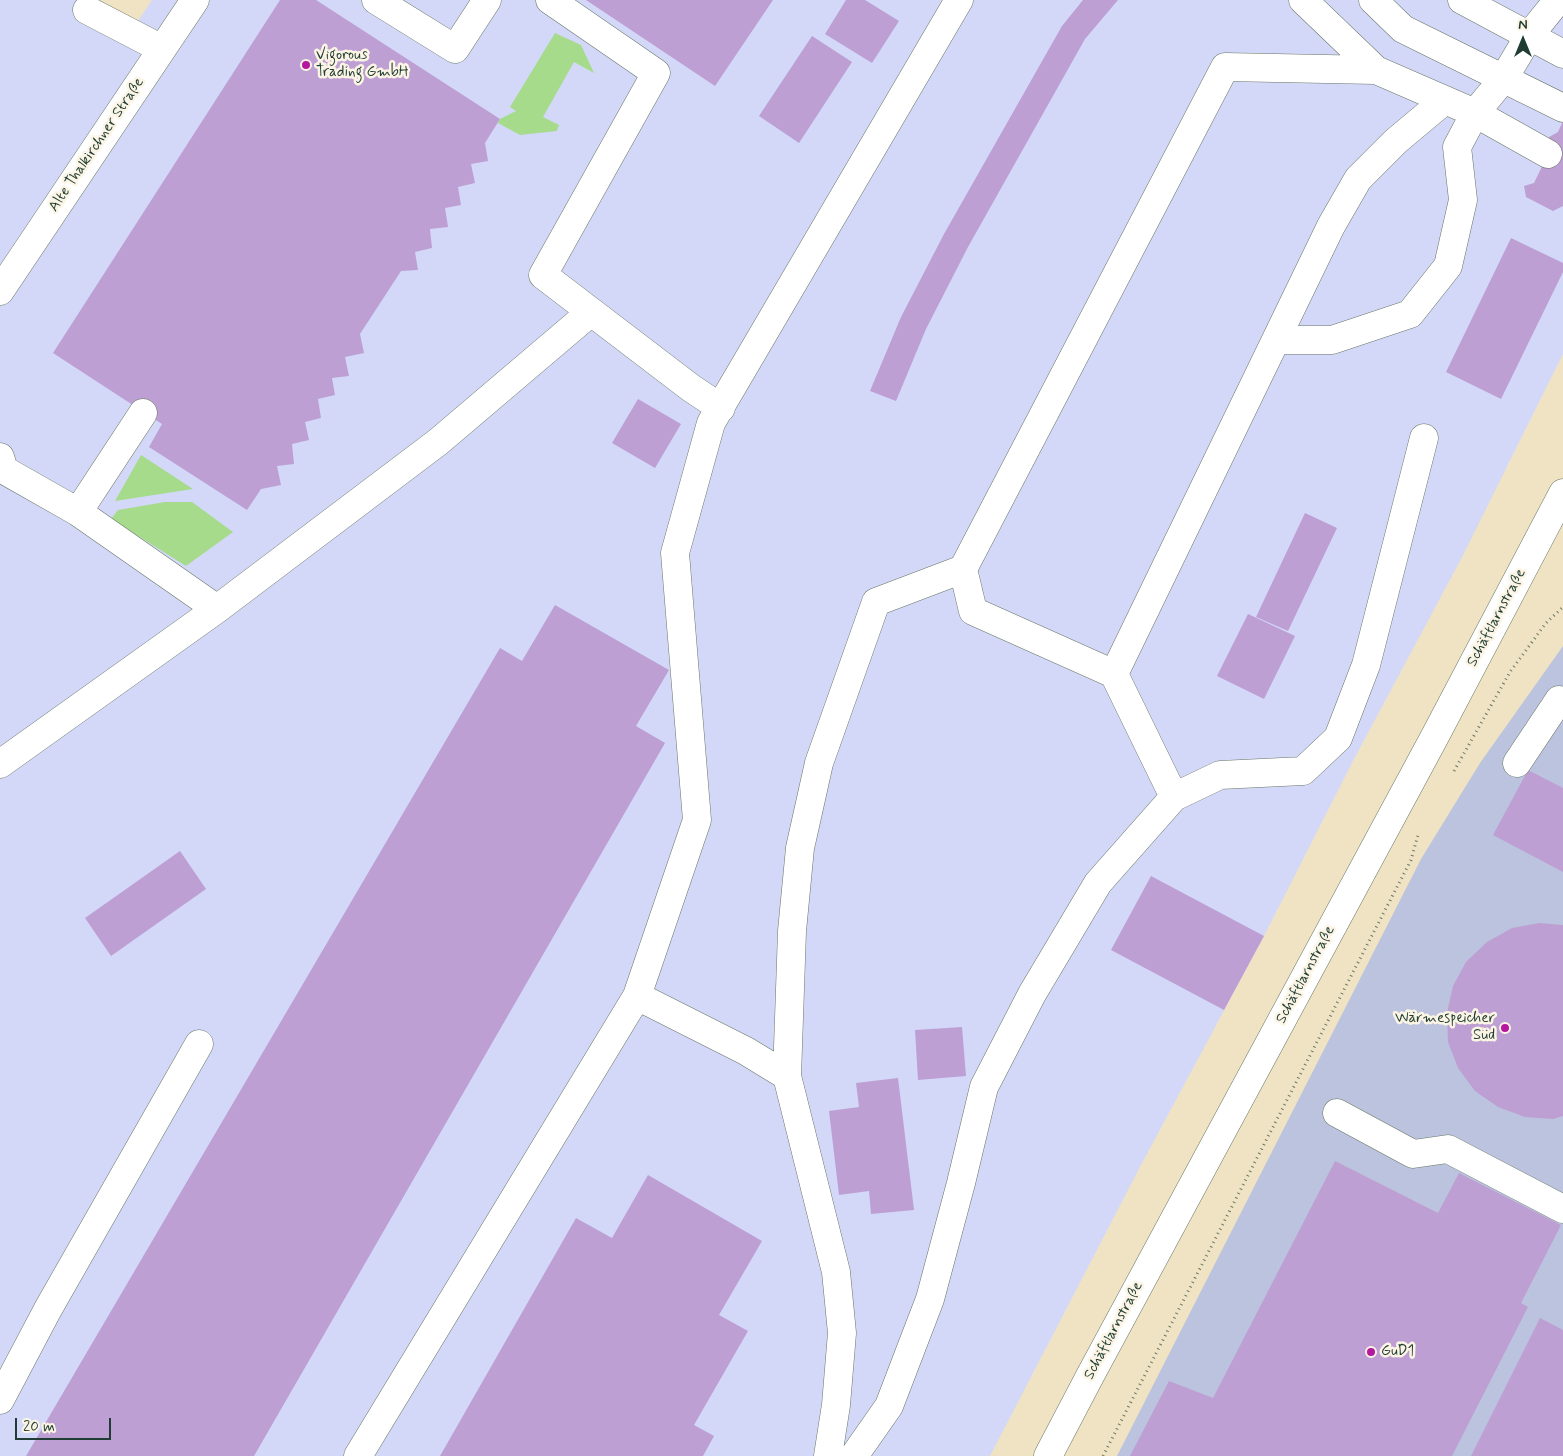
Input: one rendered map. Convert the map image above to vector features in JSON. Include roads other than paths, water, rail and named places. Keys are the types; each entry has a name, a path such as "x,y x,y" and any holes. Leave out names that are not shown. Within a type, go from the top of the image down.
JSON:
{"main road":[{"name":"Alte Thalkirchner Straße","path":"0,291 195,0"},
{"path":"376,0 455,49 487,0"},
{"path":"550,0 656,73 543,275 720,408"},
{"path":"358,1456 637,996 697,820 675,553 711,423 959,0"},
{"path":"1303,0 1376,70 1475,113 1548,154"},
{"path":"1373,0 1403,29 1563,108"},
{"path":"1462,0 1563,54"},
{"path":"1276,340 1332,340 1410,314 1448,266 1463,200 1456,147 1475,113 1504,78 1529,36 1558,0"},
{"path":"87,10 162,49"},
{"path":"828,1456 836,1405 842,1332 836,1272 787,1076 792,930 800,848 819,763 876,602 962,569 1225,67 1376,70"},
{"path":"1114,674 1331,226 1358,179 1396,142 1446,100"},
{"path":"0,764 216,609 438,442 591,312"},
{"path":"78,512 143,412"},
{"path":"854,1456 889,1406 930,1299 984,1087 1032,994 1098,883 1174,797 1220,775 1303,771 1338,738 1366,665 1424,438"},
{"path":"1,468 78,512 216,609"},
{"name":"Schäftlarnstraße","path":"1048,1456 1434,738 1563,493"},
{"path":"962,569 973,611 1114,674 1174,797"},
{"path":"1517,763 1562,699"},
{"path":"637,996 746,1051 787,1076"},
{"path":"0,1400 48,1309 199,1044"},
{"path":"1337,1113 1412,1154 1448,1149 1563,1209"}],"place":[{"name":"Vigorous Trading GmbH","path":"306,65"},
{"name":"Wärmespeicher Süd","path":"1505,1028"},
{"name":"GuD1","path":"1371,1352"}]}
